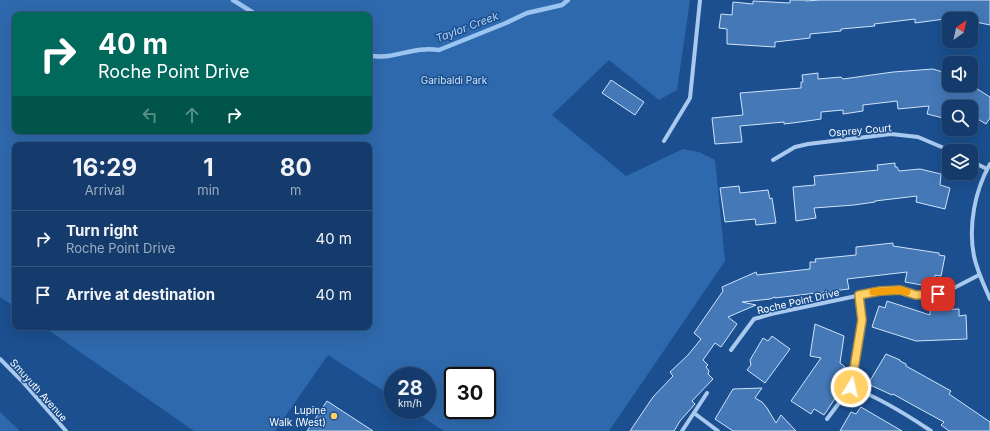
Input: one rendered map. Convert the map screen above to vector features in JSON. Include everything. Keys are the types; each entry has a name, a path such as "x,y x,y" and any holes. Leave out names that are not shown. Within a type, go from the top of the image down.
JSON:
{"street":[{"path":"664,141 690,98 700,0"},
{"name":"Osprey Court","path":"773,160 795,147 808,144 891,134 918,137 942,147"},
{"path":"978,164 987,169"},
{"path":"990,164 980,185 972,221 974,256 979,275 990,299"},
{"name":"Roche Point Drive","path":"731,350 754,319 880,291 900,290 916,295 938,294 952,289 979,275"},
{"path":"827,419 851,387 862,320 859,295"},
{"name":"Smuyuth Avenue","path":"0,359 22,381 66,431"},
{"path":"851,387 884,402 911,417 931,431"},
{"path":"682,431 707,393"},
{"path":"694,413 718,431"}],"green space":[{"name":"Garibaldi Park","path":"0,0 690,0 677,90 659,100 609,60 552,115 626,176 683,149 699,152 715,160 725,261 609,431 444,431 426,419 436,419 436,367 384,367 384,391 328,355 275,431 194,431 48,330 372,330 372,142 12,142 12,305 0,297"},
{"path":"0,412 20,431 0,431"}],"building":[{"path":"790,0 990,0 990,25 978,22 978,12 942,12 942,19 915,23 915,19 874,24 875,26 841,29 841,31 810,34 810,38 775,42 775,47 727,44 727,29 719,28 721,14 732,15 733,2 753,4 753,1 790,3"},
{"path":"933,69 942,72 942,92 978,92 978,89 990,97 990,118 986,124 978,119 978,100 942,100 942,118 927,114 929,106 898,109 897,101 863,105 863,111 843,114 843,110 821,112 821,119 784,124 784,122 740,126 742,142 715,144 712,118 743,115 740,93 801,88 801,82 803,82 802,75 818,73 818,79 841,77 843,79 893,72"},
{"path":"611,80 644,102 635,115 602,93"},
{"path":"895,163 895,167 897,167 899,171 920,169 941,174 940,185 950,188 945,209 916,202 917,196 854,205 814,208 816,218 796,221 793,187 815,185 814,176 878,170 877,165"},
{"path":"739,186 740,193 768,190 770,199 772,198 776,223 756,225 755,219 725,222 720,188"},
{"path":"893,243 893,246 939,253 939,255 945,256 941,276 935,275 933,287 905,282 907,272 847,279 849,289 742,302 756,305 728,317 737,324 721,347 715,343 703,360 708,365 706,367 709,371 708,374 713,379 692,401 695,404 680,421 674,431 630,431 653,397 673,376 670,372 688,355 701,339 694,333 723,291 722,287 756,272 757,275 810,269 810,262 816,262 815,259 856,255 856,247"},
{"path":"887,301 930,315 930,310 959,309 959,316 966,315 967,339 916,341 872,327 879,306 885,308"},
{"path":"815,324 844,336 840,363 845,367 840,391 824,415 814,409 811,414 791,401 821,358 810,356"},
{"path":"772,336 790,349 765,383 747,370 751,365 750,360 763,338 768,341"},
{"path":"886,354 900,360 906,364 906,366 951,391 949,394 990,422 990,431 949,431 941,425 944,422 893,394 892,395 868,384"},
{"path":"762,388 755,398 762,402 776,423 781,415 796,431 733,431 715,419 733,389"},
{"name":"Lupine Walk (West)","path":"327,401 373,431 307,431"},
{"path":"861,407 902,431 840,431 851,412 856,414"}],"waterway":[{"name":"Taylor Creek","path":"233,0 252,12"},
{"name":"Taylor Creek","path":"372,56 386,56 426,49 439,50 527,13 562,5 568,0"}],"slow traffic":[{"path":"873,292 900,290 907,292"}],"place":[{"name":"Lupine Walk (West)","path":"334,416"}],"route":[{"path":"851,387 862,320 859,295 880,291 900,290 916,295 938,294"}]}
